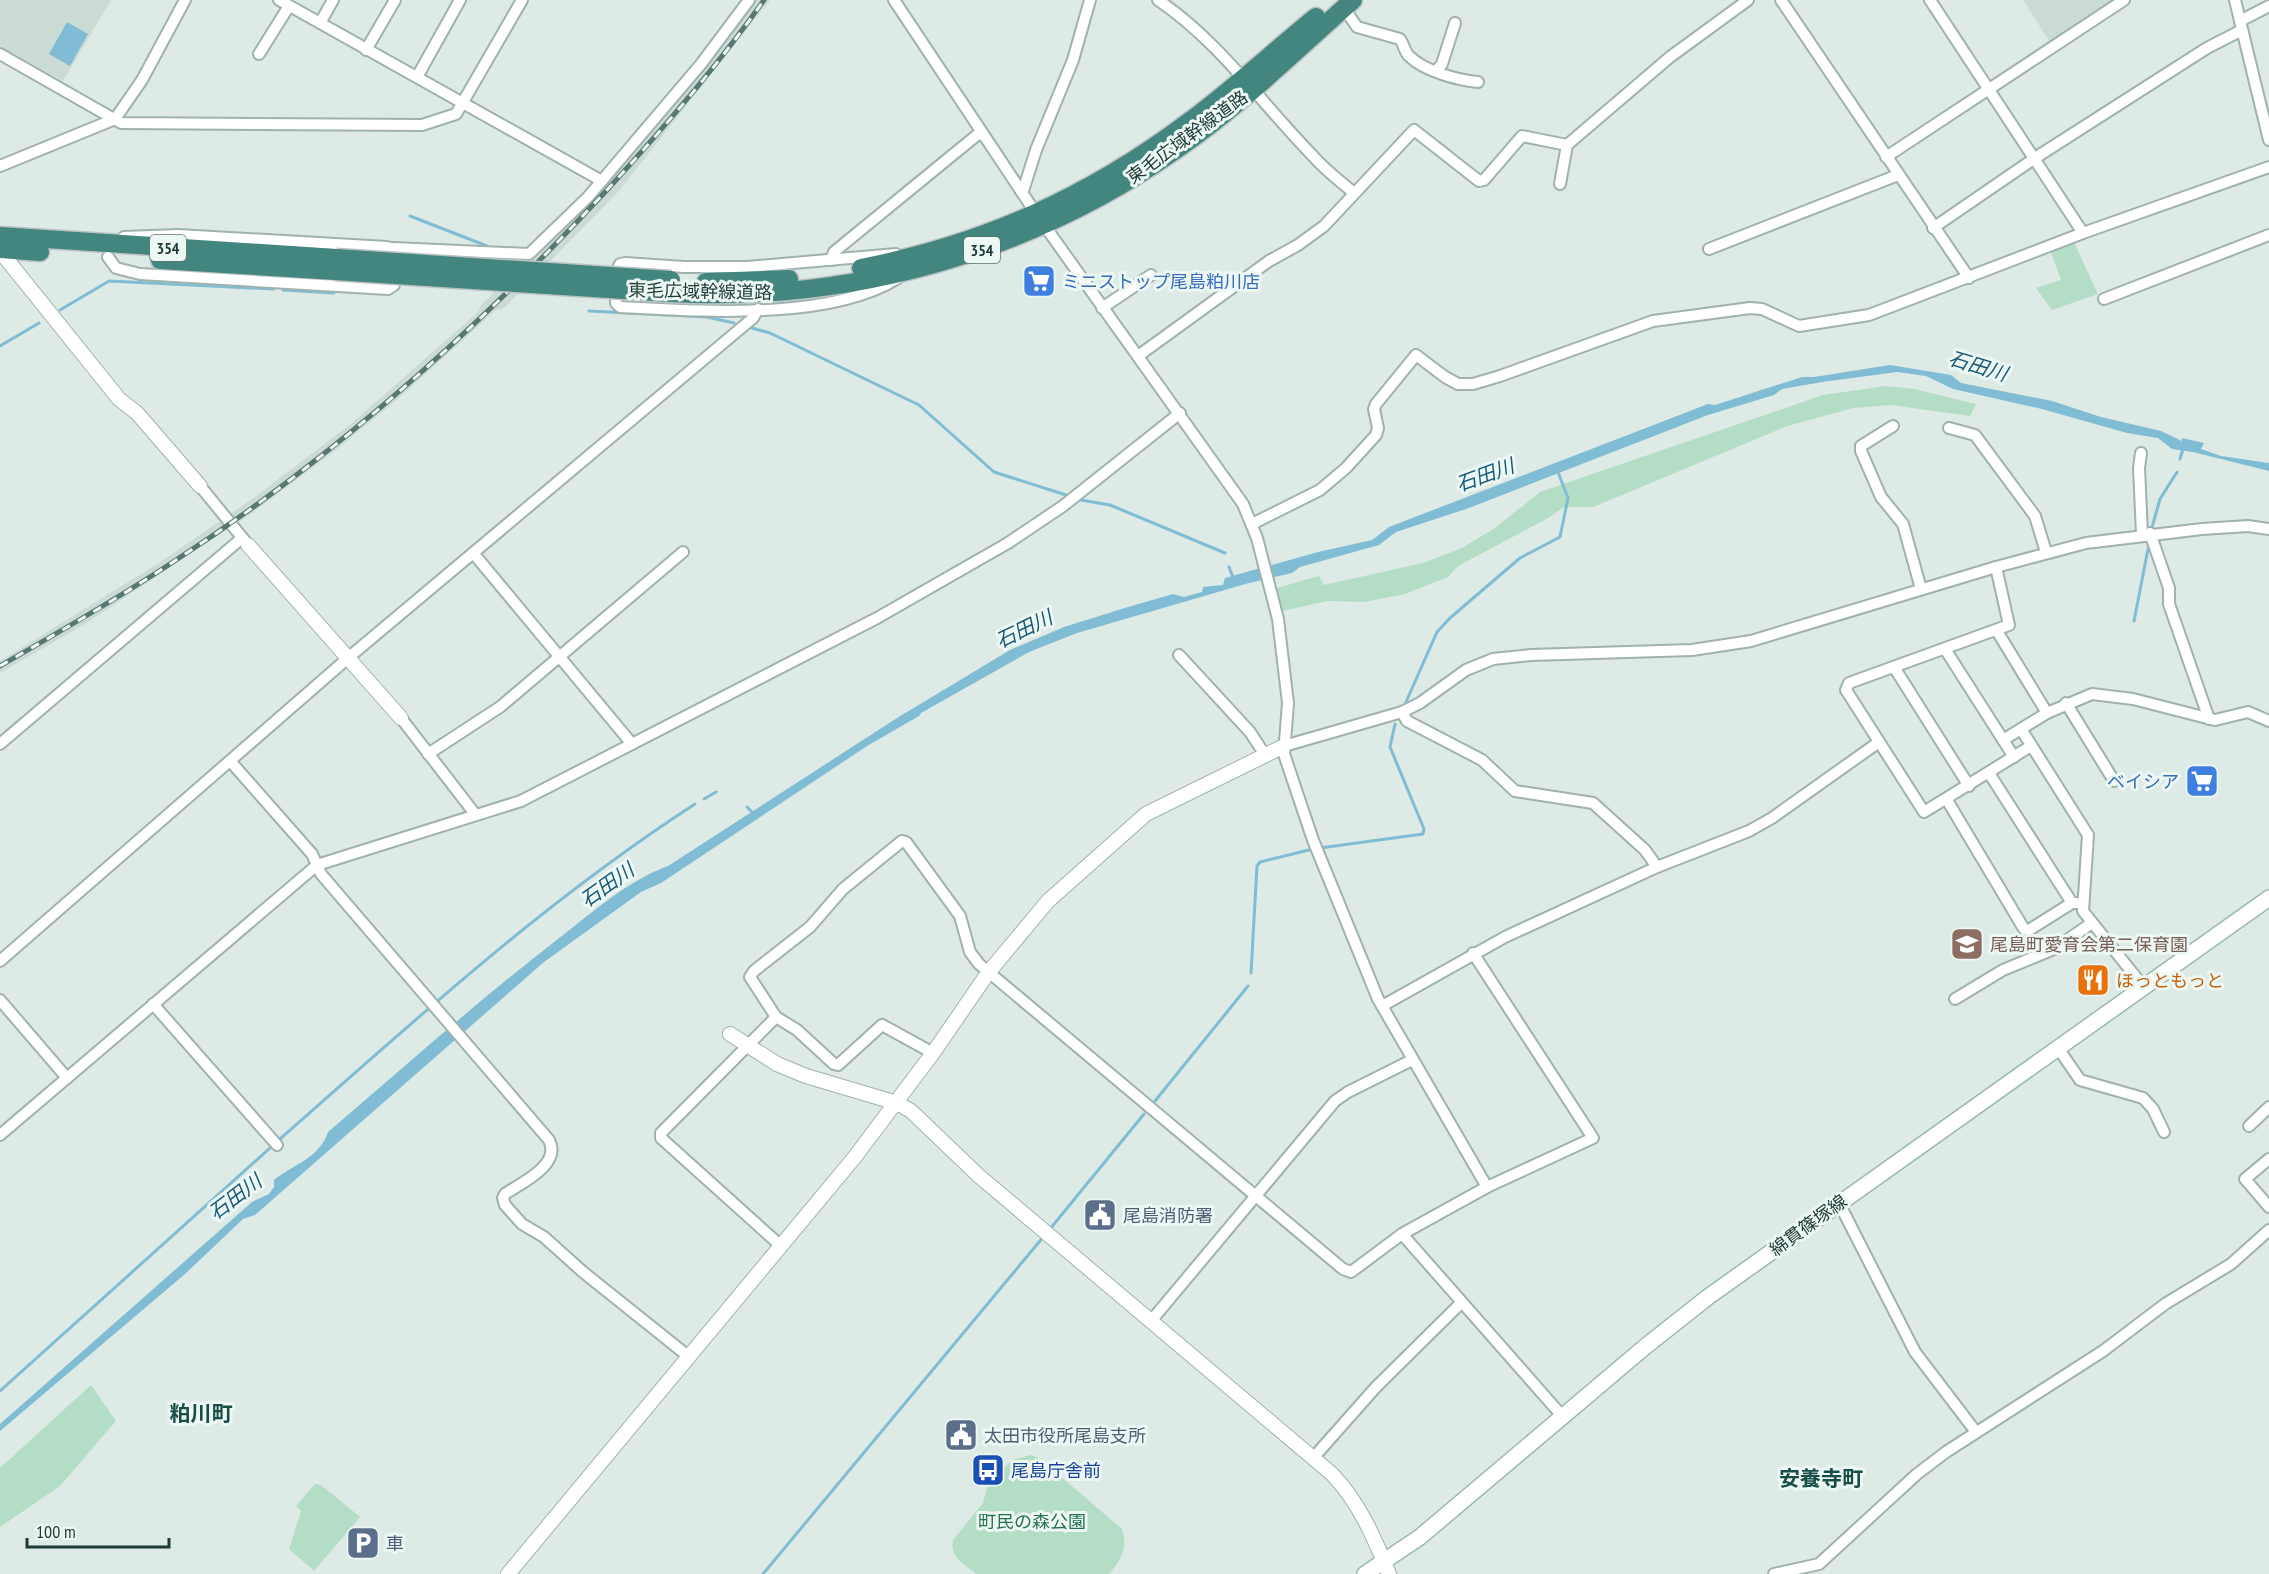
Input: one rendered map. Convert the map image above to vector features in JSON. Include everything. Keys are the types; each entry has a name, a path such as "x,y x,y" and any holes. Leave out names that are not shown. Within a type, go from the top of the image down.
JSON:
{"highway":[{"name":"東毛広域幹線道路","path":"1247,84 1300,47 1345,3"},
{"name":"東毛広域幹線道路","path":"0,250 104,251 766,293 862,281 989,234 1040,220 1143,172 1182,146 1247,84 1345,3"},
{"name":"東毛広域幹線道路","path":"0,236 104,251"}],"main road":[{"name":"綿貫篠塚線","path":"1365,1574 1387,1568 1689,1311 2269,898"}],"street":[{"path":"0,166 115,119 137,88 185,0"},
{"path":"320,23 333,0"},
{"path":"366,50 395,0"},
{"path":"417,78 460,0"},
{"path":"0,54 127,124 422,125 456,114 464,104 522,0"},
{"path":"390,247 399,258 394,285 388,289 140,274 116,268 104,251 129,236 178,235 390,247 525,256 544,242 602,181 701,64 749,0"},
{"path":"894,0 1040,220 1243,504 1261,552 1278,619 1288,703 1284,754 1317,849 1382,1006 1485,1180 1486,1187"},
{"path":"1021,191 1073,60 1090,0"},
{"path":"1158,0 1178,14 1247,84 1313,157 1354,193"},
{"path":"1560,184 1567,145 1661,64 1748,0"},
{"path":"1781,0 1933,228 1969,278"},
{"path":"1930,0 2083,234"},
{"path":"1886,156 2124,0"},
{"path":"2235,0 2269,140"},
{"path":"258,54 284,3 602,181"},
{"path":"1345,3 1357,27 1400,39 1410,57 1436,70 1478,82"},
{"path":"1933,228 2035,158 2269,6"},
{"path":"1436,70 1442,64 1455,23"},
{"path":"1138,356 1269,261 1298,245 1324,226 1414,130 1479,181 1484,180 1522,136 1567,145"},
{"path":"831,260 834,252 977,135 983,134"},
{"path":"1252,524 1320,490 1371,444 1378,428 1374,410 1376,404 1416,356 1458,384 1473,384 1670,316 1750,308 1762,309 1799,326 1869,315 2083,234 2268,171"},
{"path":"1709,249 1898,174"},
{"path":"2104,299 2269,235"},
{"path":"0,250 119,399 137,413 245,541 401,718 475,814"},
{"path":"892,253 910,264 875,291 819,304 758,309 620,307 616,303 617,270 620,264 747,267 831,260 892,253"},
{"path":"1102,308 1151,275"},
{"path":"0,961 348,658 753,318 758,309"},
{"path":"0,1135 317,865 520,801 877,618 1008,543 1063,506 1180,413"},
{"path":"1893,426 1861,446 1881,497 1903,524 1921,589"},
{"path":"1949,428 1975,435 2035,516 2046,552"},
{"path":"2141,453 2139,468 2146,533 2169,588 2169,604 2209,719"},
{"path":"508,1574 897,1103 988,973 1048,901 1130,826 1169,801 1284,746 1402,712 1420,703 1466,670 1493,659 1520,655 1692,650 1729,645 1763,638 2046,552 2109,538 2248,526 2269,529"},
{"path":"0,744 245,541"},
{"path":"428,754 500,707 683,552"},
{"path":"474,554 561,655 632,744"},
{"path":"1996,567 2010,620 2007,626 1849,683 1846,687 1878,742 1924,812 1947,800 2031,746"},
{"path":"1997,631 2047,712"},
{"path":"1946,649 2013,757"},
{"path":"1179,655 1250,732 1264,755"},
{"path":"1894,667 1969,786"},
{"path":"2003,740 2047,712 2092,694 2133,699 2215,720 2248,712 2269,721"},
{"path":"2066,703 2114,781"},
{"path":"1402,712 1407,721 1491,766 1515,791 1593,804 1645,850 1657,867"},
{"path":"2021,729 2088,835 2077,903"},
{"path":"1382,1006 1473,953 1657,867 1749,831 1772,818 1878,742"},
{"path":"231,762 312,854 321,874 443,1018 541,1128 552,1146 549,1161 505,1194 503,1198 505,1205 522,1224 544,1237 583,1272 688,1356"},
{"path":"1989,773 2077,903 2143,986"},
{"path":"1947,800 2024,929 2029,930 2077,903"},
{"path":"933,1053 882,1025 838,1065 834,1064 797,1030 776,1017 750,977 754,971 810,927 843,889 902,841 906,842 957,911 964,925 970,952 988,973 1349,1272 1402,1233 1486,1187 1593,1138 1473,953"},
{"path":"1955,999 2003,970 2054,949 2092,923"},
{"path":"0,1000 67,1078"},
{"path":"153,1004 277,1145"},
{"path":"776,1017 662,1133 661,1138 780,1246"},
{"path":"730,1034 747,1047 777,1064 806,1076 897,1103 919,1117 979,1176 1314,1457 1353,1499 1387,1568"},
{"path":"2058,1048 2080,1080 2143,1098 2153,1109 2164,1132"},
{"path":"1151,1321 1335,1101 1347,1092 1412,1060"},
{"path":"2249,1126 2269,1107"},
{"path":"2269,1159 2245,1179 2269,1207"},
{"path":"1839,1203 1915,1352 1976,1432"},
{"path":"1774,1574 1819,1564 1917,1474 1976,1432 2103,1351 2165,1304 2231,1264 2269,1230"},
{"path":"1402,1233 1563,1417"},
{"path":"1314,1457 1376,1387 1461,1303"}],"shaded area":[{"path":"0,0 111,0 63,81 0,46"},
{"path":"754,0 770,0 618,192 504,308 496,310 399,398 336,450 252,513 85,624 0,673 0,661 159,563 255,497 352,423 478,312 481,305 569,222"},
{"path":"2023,0 2121,0 2053,47"}],"green space":[{"path":"2073,240 2098,294 2052,310 2036,288 2061,280 2050,250"},
{"path":"1886,386 1914,389 1976,404 1970,416 1891,405 1853,408 1787,426 1593,507 1564,507 1550,517 1458,566 1448,577 1405,594 1364,602 1327,601 1283,611 1277,588 1319,576 1324,585 1423,563 1462,548 1495,528 1540,492 1823,395"},
{"path":"91,1385 116,1421 60,1486 0,1527 0,1468"},
{"name":"町民の森公園","path":"1031,1455 1039,1458 1122,1529 1124,1548 1117,1564 1109,1574 976,1574 963,1564 953,1551 953,1540 983,1503 987,1488 1000,1472 1012,1460"},
{"path":"315,1484 321,1485 360,1517 314,1571 289,1549 301,1511 296,1506"}],"water":[{"path":"67,22 88,34 70,66 49,54"},
{"path":"1890,365 1951,375 1961,383 2052,401 2101,417 2161,431 2182,441 2182,438 2204,443 2201,449 2221,456 2269,463 2269,471 2172,449 2158,438 2127,433 2042,409 1953,389 1926,376 1897,372 1822,382 1782,389 1774,395 1708,415 1469,508 1396,532 1379,545 1300,567 1292,573 1249,583 1077,633 1029,652 867,746 661,883 641,892 544,962 255,1215 243,1219 185,1274 0,1431 0,1424 252,1202 269,1194 274,1187 274,1180 312,1155 324,1141 328,1132 471,1010 597,908 638,880 668,866 897,718 1010,650 1064,627 1128,607 1173,594 1184,597 1202,592 1203,587 1223,585 1225,578 1318,552 1372,540 1389,527 1708,404 1715,405 1802,377"}],"waterway":[{"path":"410,216 487,246"},
{"path":"60,310 109,281 274,289"},
{"path":"283,290 334,293"},
{"path":"589,311 707,317 734,323"},
{"path":"0,346 39,323"},
{"path":"752,328 770,333 919,405 994,472 1066,495"},
{"path":"2180,459 2183,449"},
{"path":"1406,702 1437,632 1450,618 1520,558 1560,537 1568,498 1558,472"},
{"path":"2151,531 2160,499 2177,472"},
{"path":"1081,500 1110,505 1225,553"},
{"path":"2134,621 2149,544"},
{"path":"1229,567 1234,580"},
{"path":"1320,848 1423,834 1424,829 1390,747 1395,724"},
{"path":"704,799 716,792"},
{"name":"石田川","path":"280,1139 431,1007 533,922 640,841 695,804"},
{"path":"747,807 754,814"},
{"path":"1251,973 1257,866 1260,862 1313,849"},
{"path":"1155,1101 1248,986"},
{"path":"1050,1229 1144,1114"},
{"name":"石田川","path":"0,1391 270,1148"},
{"path":"763,1574 1044,1236"}],"railway":[{"path":"0,666 133,588 235,520 292,478 403,388 508,292 607,190 689,98 764,0"}],"place":[{"name":"ミニストップ尾島粕川店","path":"1039,281"},
{"name":"ベイシア","path":"2202,781"},
{"name":"尾島町愛育会第二保育園","path":"1967,944"},
{"name":"ほっともっと","path":"2093,980"},
{"name":"尾島消防署","path":"1100,1215"},
{"name":"太田市役所尾島支所","path":"961,1435"},
{"name":"尾島庁舎前","path":"988,1470"},
{"name":"車","path":"363,1543"}],"district":[{"name":"粕川町","path":"201,1413"},
{"name":"安養寺町","path":"1821,1478"}]}
